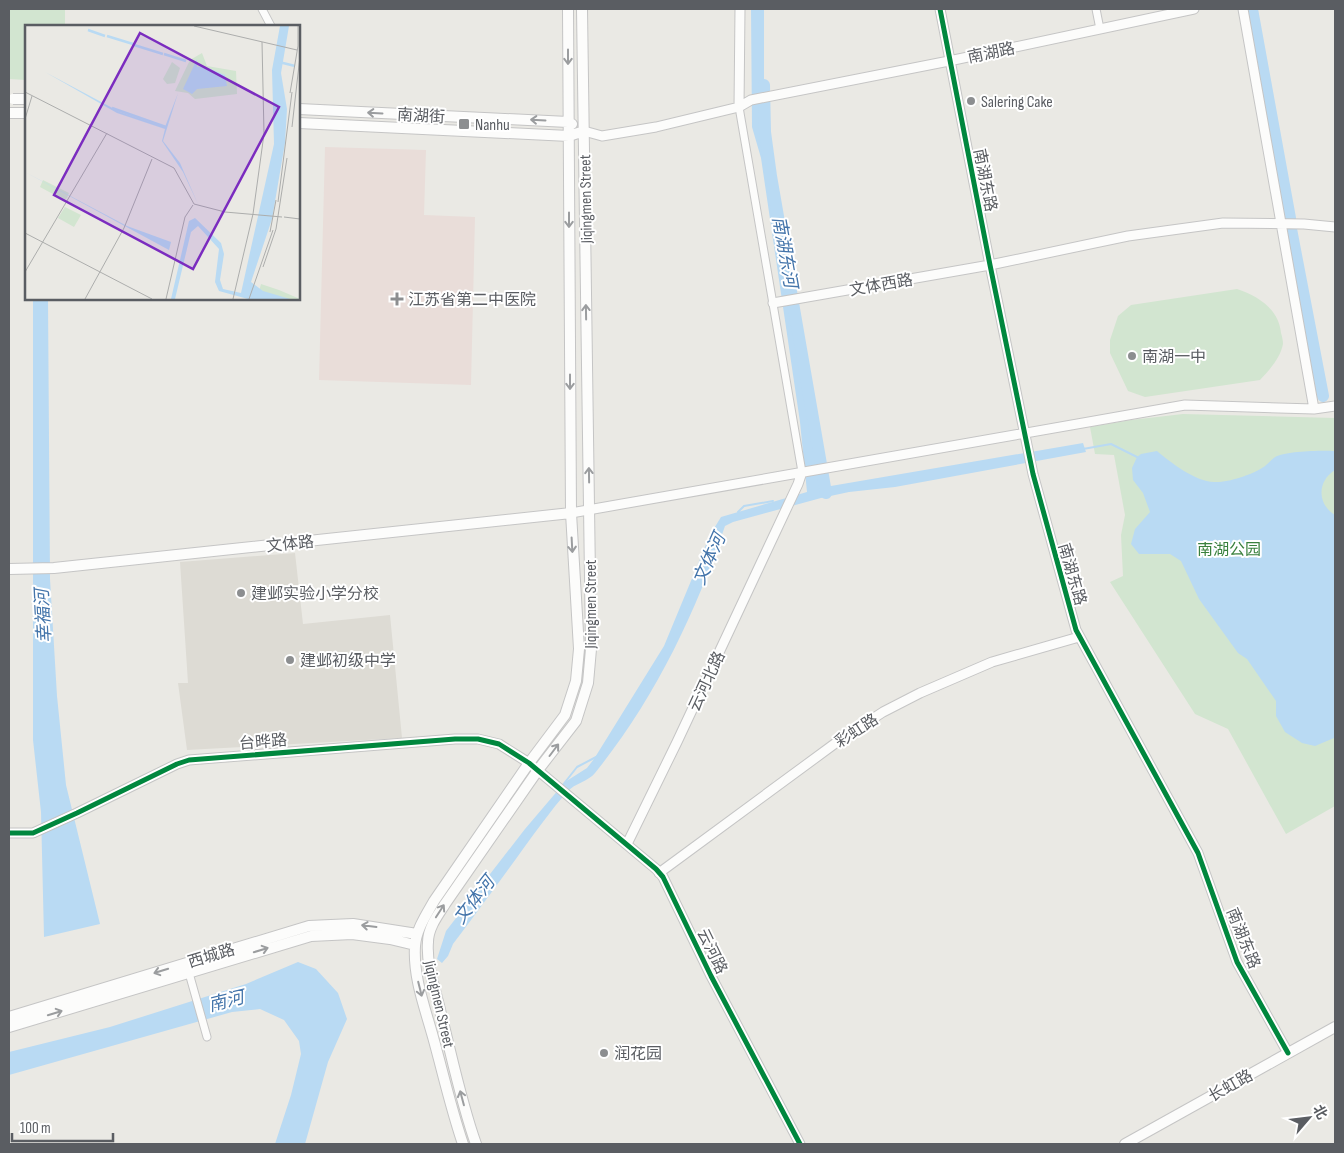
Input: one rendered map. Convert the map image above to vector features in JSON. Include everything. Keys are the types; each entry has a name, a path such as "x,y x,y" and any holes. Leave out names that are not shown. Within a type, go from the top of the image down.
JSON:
{"main road":[{"name":"Jiqingmen Street","path":"463,1144 415,970 415,945 426,914 434,901 529,763 565,715 576,681 578,649 571,513 568,9"},
{"name":"Jiqingmen Street","path":"476,1144 462,1098 437,998 428,957 428,941 434,920 538,770 576,721 588,683 591,649 582,9"},
{"path":"11,99 25,99"},
{"name":"南湖街","path":"300,109 568,122 584,131"},
{"path":"11,113 25,114"},
{"name":"南湖街","path":"300,124 569,136 584,131"},
{"name":"文体路","path":"9,569 51,568 571,513"},
{"name":"西城路","path":"9,1016 309,926 353,924 418,934"},
{"name":"西城路","path":"9,1027 311,936 352,934 390,939 415,945"},
{"name":"长虹路","path":"1125,1144 1335,1027"}],"street":[{"path":"262,9 270,25"},
{"path":"740,9 739,107 777,302 803,471"},
{"name":"南湖东路","path":"940,9 1033,474 1076,630 1198,853 1237,962 1288,1053"},
{"path":"1096,9 1100,29"},
{"name":"南湖路","path":"739,107 751,100 788,92 949,61 1194,9"},
{"path":"1243,9 1314,409"},
{"path":"584,131 602,136 656,127 739,107"},
{"name":"文体西路","path":"777,302 990,265 1147,233 1223,223 1282,223 1335,227"},
{"path":"571,513 1185,405 1314,409 1335,406"},
{"name":"云河北路","path":"627,844 677,742 803,471"},
{"name":"彩虹路","path":"660,873 837,742 884,712 920,693 992,662 1079,637"},
{"name":"台晔路","path":"9,833 32,833 189,760 372,745 478,739 500,744 552,781"},
{"name":"云河路","path":"552,781 660,873 711,976 800,1144"},
{"path":"189,973 207,1037"}],"shaded area":[{"name":"江苏省第二中医院","path":"325,147 426,150 424,215 475,217 471,385 319,380"},
{"name":"建邺初级中学","path":"295,553 303,624 390,615 402,738 187,750 178,683 188,683 180,562"}],"green space":[{"path":"9,9 65,9 65,25 25,25 25,80 9,79"},
{"path":"1237,289 1252,295 1272,310 1279,325 1283,343 1282,349 1274,364 1260,380 1145,397 1128,391 1110,353 1110,340 1118,316 1131,305"},
{"name":"南湖公园","path":"1183,414 1335,418 1335,806 1286,834 1228,729 1195,714 1110,582 1123,576 1121,535 1125,515 1114,455 1095,454 1090,427"}],"water":[{"path":"751,9 764,9 764,144 811,407 822,485 825,487 1083,443 1086,452 895,487 849,492 733,522 725,526 686,624 671,656 636,716 595,773 570,789 550,813 453,944 448,956 442,963 437,959 446,931 525,829 565,782 587,768 594,759 664,646 710,535 721,517 807,492 800,422 761,158 752,127"},
{"name":"幸福河","path":"33,300 48,300 50,579 57,696 66,785 100,924 44,937 41,812 33,740"},
{"path":"1157,451 1176,466 1199,479 1219,482 1252,473 1282,454 1306,451 1335,451 1335,470 1325,480 1321,492 1325,505 1335,515 1334,738 1315,746 1302,743 1285,732 1276,716 1276,701 1247,659 1238,653 1199,599 1181,561 1170,554 1139,554 1131,544 1135,529 1150,512 1143,493 1133,480 1132,468 1137,457 1141,454"},
{"name":"南河","path":"298,962 316,969 338,993 347,1019 328,1062 305,1144 275,1144 291,1095 301,1054 299,1041 284,1020 260,1009 232,1012 9,1075 9,1052 110,1027 246,984"}],"waterway":[{"path":"1252,9 1290,218"},
{"name":"南湖东河","path":"764,85 765,132 771,176 826,493"},
{"path":"1291,229 1323,396"},
{"name":"文体河","path":"1083,449 1111,444 1137,457"},
{"name":"文体河","path":"738,512 744,506 773,501"},
{"name":"文体河","path":"562,786 577,767 598,756"}],"cycle path":[{"path":"940,9 1033,474 1076,630 1198,853 1237,962 1288,1053"},
{"path":"9,833 33,833 189,760 455,739 478,739 499,744 529,763 656,869 663,877 711,976 800,1144"}],"place":[{"name":"Salering Cake","path":"971,101"},
{"name":"Nanhu","path":"464,124"},
{"name":"江苏省第二中医院","path":"397,299"},
{"name":"南湖一中","path":"1132,356"},
{"name":"建邺实验小学分校","path":"241,593"},
{"name":"建邺初级中学","path":"290,660"},
{"name":"润花园","path":"604,1053"}]}
